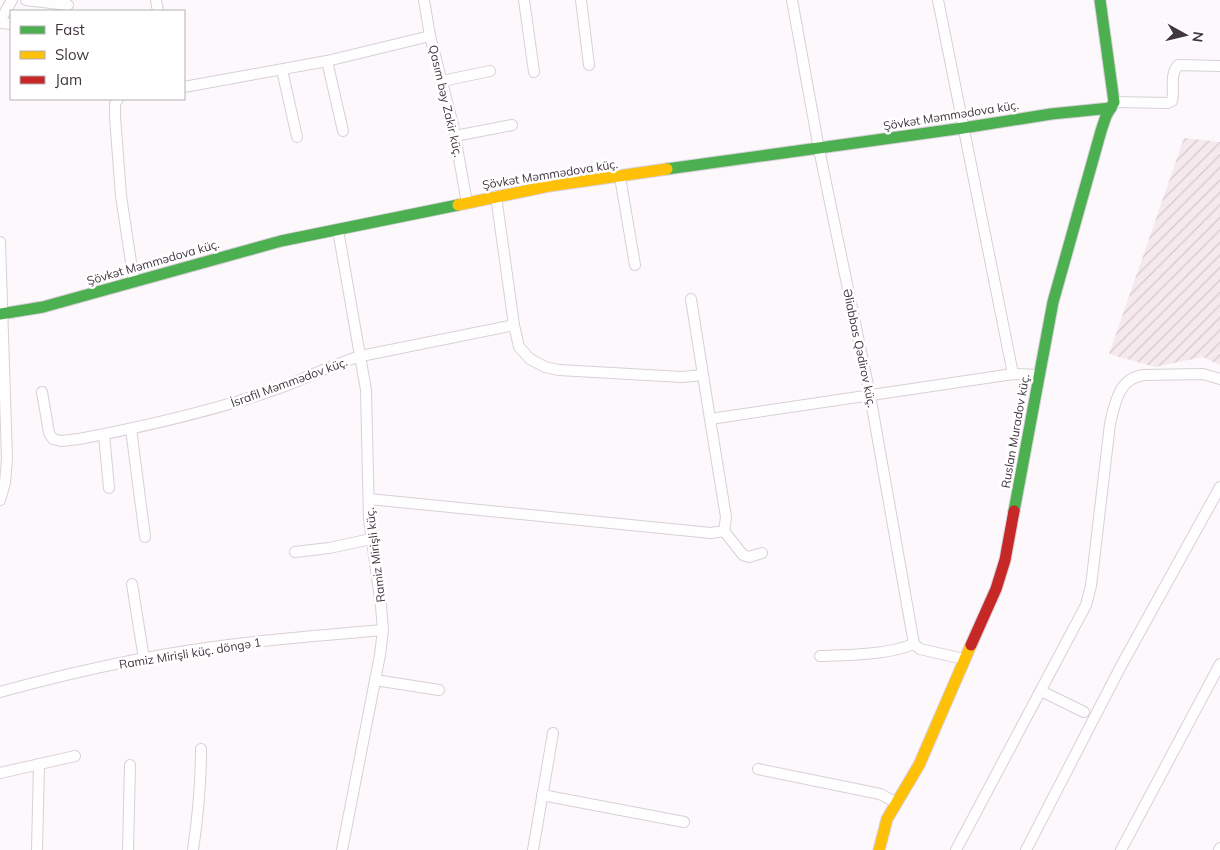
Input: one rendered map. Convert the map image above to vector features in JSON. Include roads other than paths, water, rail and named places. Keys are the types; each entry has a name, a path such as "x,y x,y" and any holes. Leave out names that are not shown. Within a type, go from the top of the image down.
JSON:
{"street":[{"path":"0,22 12,0"},
{"path":"26,0 68,5"},
{"path":"524,0 534,72"},
{"path":"581,0 589,65"},
{"name":"Əliabbas Qədirov küç.","path":"792,0 819,149 870,395 914,644"},
{"path":"938,0 1014,374"},
{"name":"Ruslan Muradov küç.","path":"878,850 887,819 919,765 996,588 1010,542 1053,302 1101,131 1112,105 1114,85 1100,0"},
{"name":"Qasım bəy Zakir küç.","path":"427,1 430,36 455,136 467,203"},
{"path":"185,87 328,61 430,36"},
{"path":"328,61 343,131"},
{"path":"1112,105 1168,103 1172,101 1172,77 1178,65 1220,66"},
{"path":"282,70 297,137"},
{"path":"442,81 490,71"},
{"path":"117,100 115,104 115,117 122,196 134,282"},
{"name":"Şövkət Məmmədova küç.","path":"2,314 43,307 248,249 549,186 819,149 1112,105"},
{"path":"455,136 512,125"},
{"path":"620,177 635,265"},
{"path":"496,196 514,325 519,347 530,359 545,368 682,377 703,375"},
{"name":"Ramiz Mirişli küç.","path":"338,230 366,390 369,499 383,630 380,655 342,850"},
{"path":"0,242 7,458 5,483 0,500"},
{"path":"691,299 726,517 724,531 743,555 749,557 762,553"},
{"name":"İsrafil Məmmədov küç.","path":"42,392 49,433 53,439 70,440 104,435 224,406 271,391 361,356 514,325"},
{"path":"956,850 1082,615 1090,596 1110,424 1124,385 1136,376 1144,375 1195,373 1220,379"},
{"path":"710,419 1014,374 1039,375"},
{"path":"131,428 145,537"},
{"path":"104,435 109,488"},
{"path":"1026,850 1121,666 1220,487"},
{"path":"369,499 711,533 724,531"},
{"path":"295,552 329,548 372,539"},
{"path":"132,584 144,659"},
{"name":"Ramiz Mirişli küç. döngə 1","path":"0,692 144,659 254,642 383,630"},
{"path":"820,656 851,656 904,648 914,644 920,649 964,659"},
{"path":"1121,850 1220,664"},
{"path":"375,680 439,690"},
{"path":"1041,690 1084,712"},
{"path":"533,850 553,733"},
{"path":"193,850 199,810 201,749"},
{"path":"0,773 75,756"},
{"path":"37,850 39,764"},
{"path":"128,850 130,765"},
{"path":"758,769 880,794 897,802"},
{"path":"542,795 684,822"}]}
